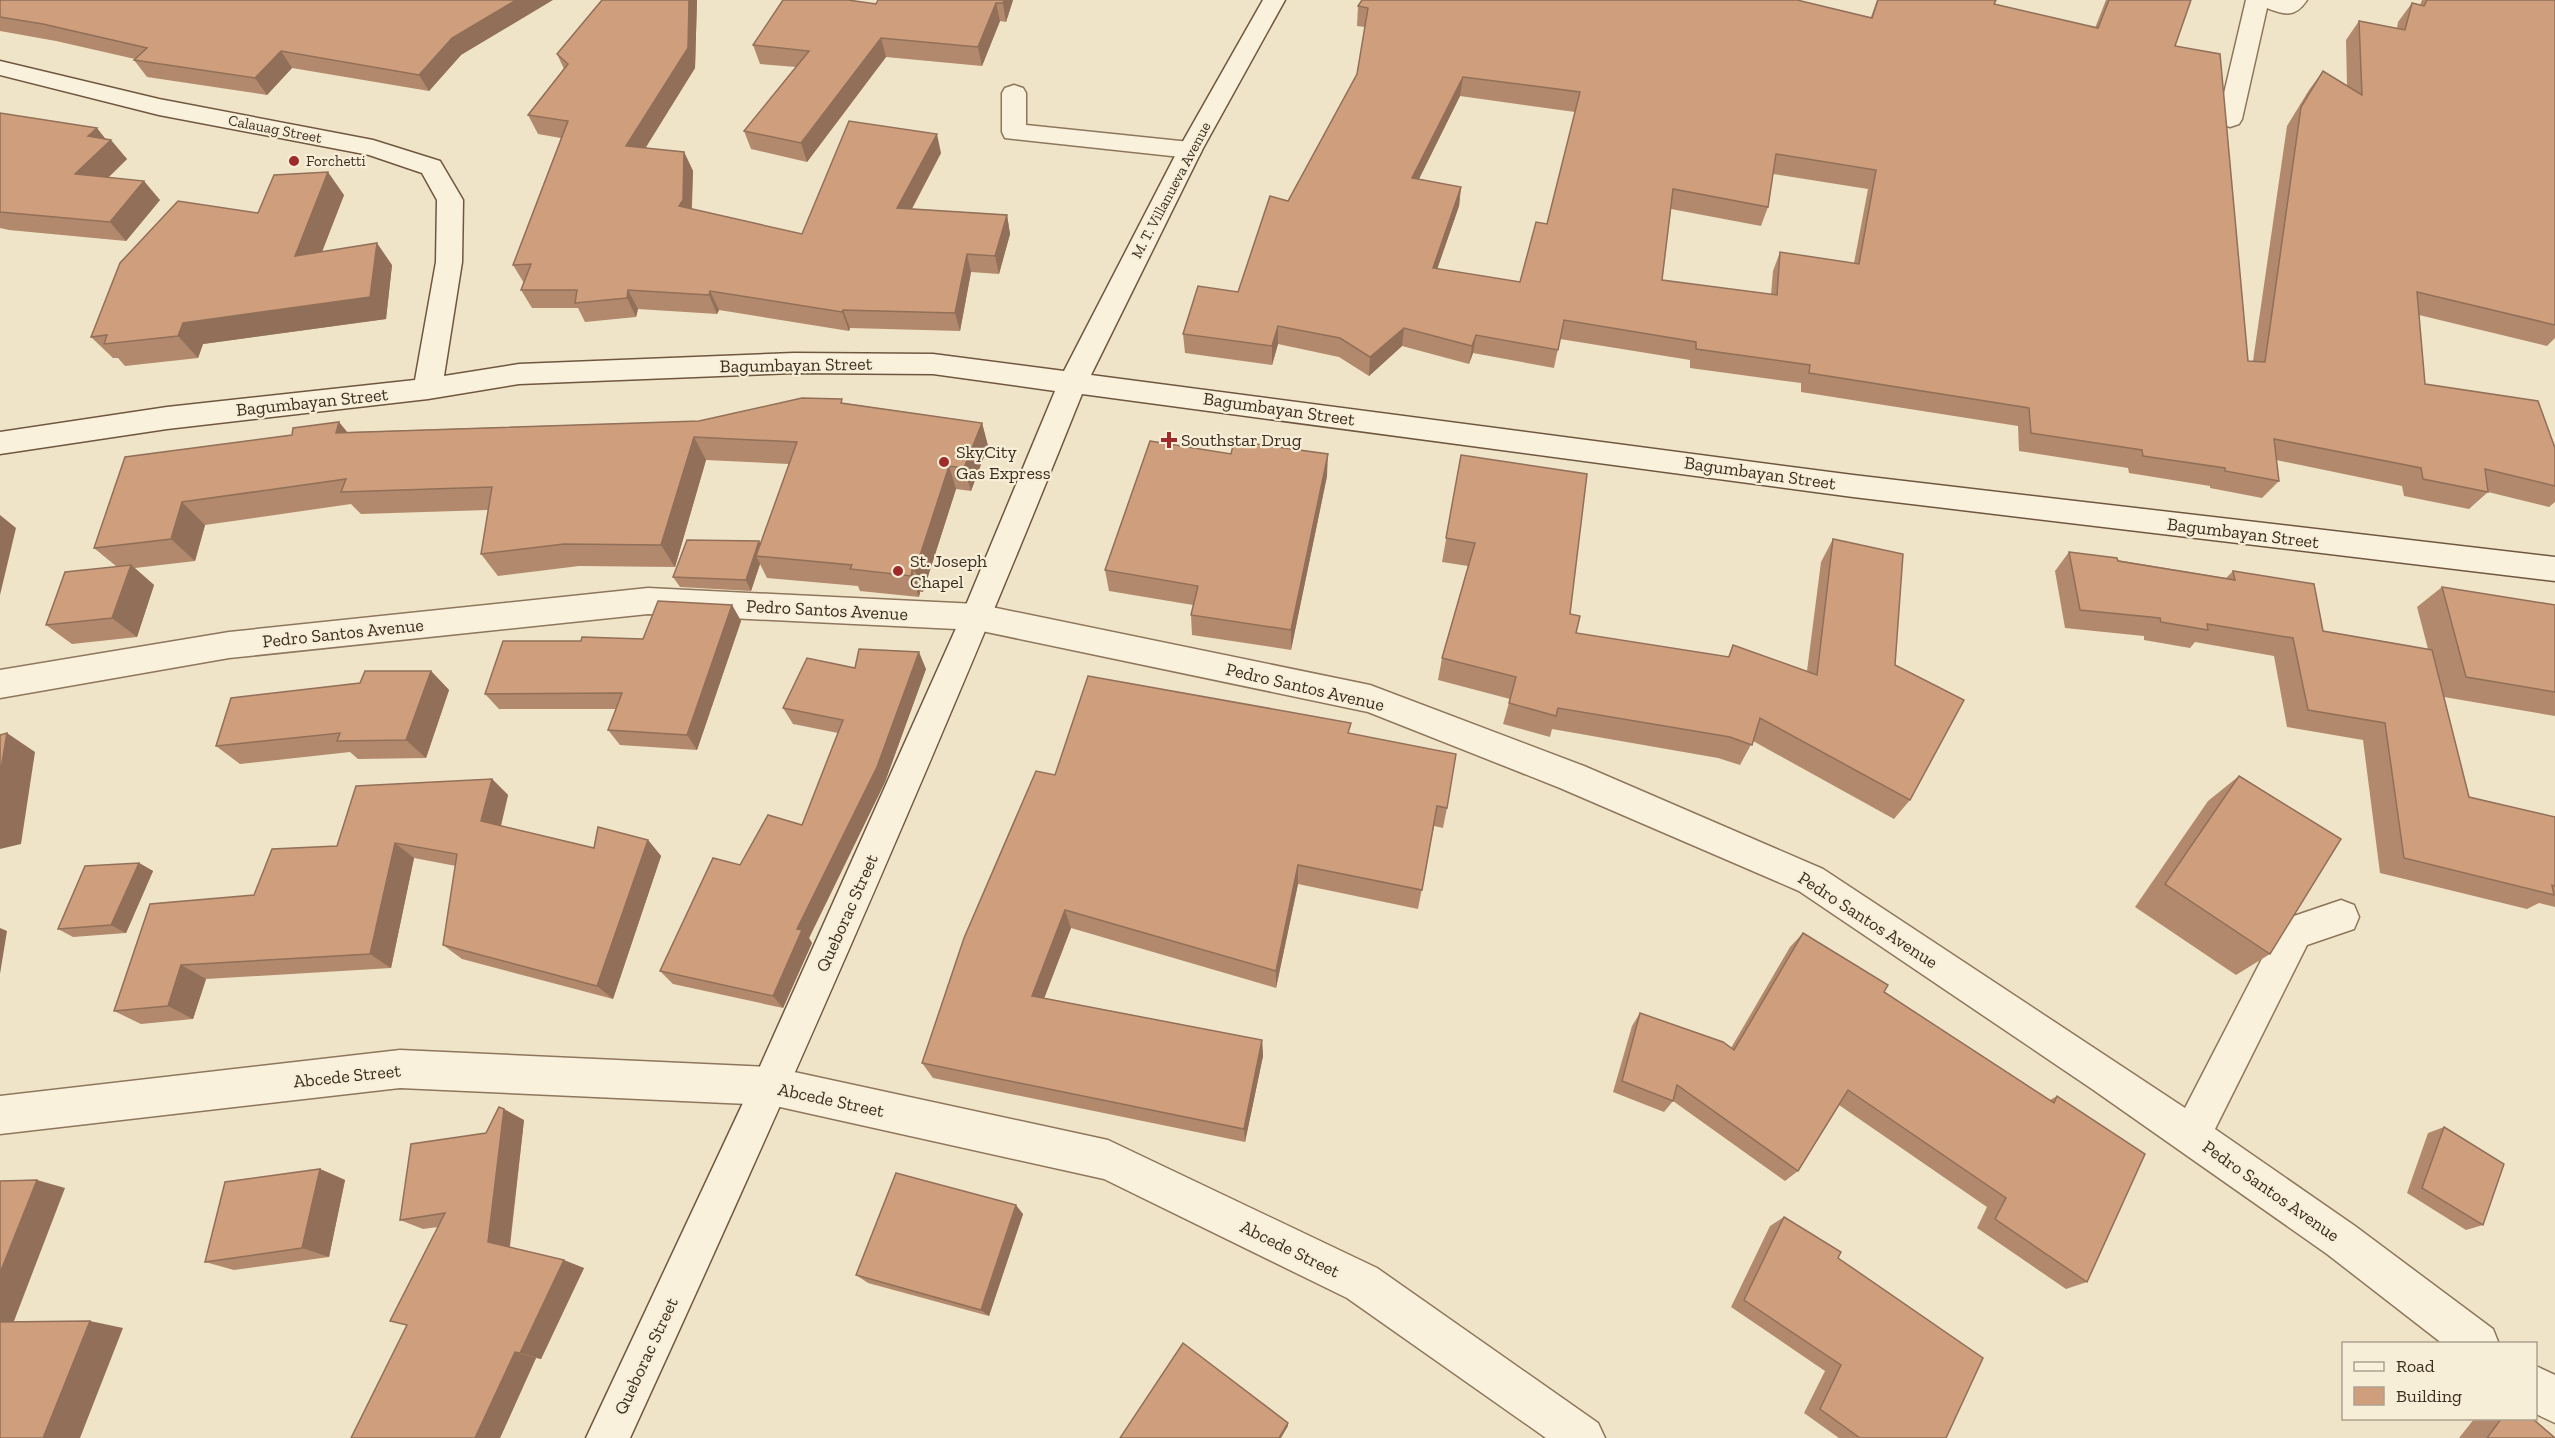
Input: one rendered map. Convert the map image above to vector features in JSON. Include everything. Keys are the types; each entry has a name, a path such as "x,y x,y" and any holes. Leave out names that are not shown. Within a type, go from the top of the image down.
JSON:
{"street":[{"name":"M. T. Villanueva Avenue","path":"1073,382 1190,150 1274,0"},
{"path":"2230,120 2256,0"},
{"path":"2264,0 2288,8 2296,0"},
{"name":"Calauag Street","path":"0,68 159,107 373,148 431,166 450,200 449,262 428,389"},
{"path":"1014,93 1014,132 1190,150"},
{"name":"Bagumbayan Street","path":"0,443 167,418 428,389 519,374 794,363 933,364 1852,486 2555,569"},
{"name":"Queborac Street","path":"608,1438 771,1086 977,617 1073,382"},
{"name":"Pedro Santos Avenue","path":"0,684 229,645 648,601 977,617 1370,699 1572,777 1811,880 2341,1240 2475,1342"},
{"path":"2191,1136 2295,932 2342,917"},
{"name":"Abcede Street","path":"0,1115 400,1069 771,1086 1108,1160 1362,1283 1583,1438"},
{"path":"2537,1388 2555,1402"}],"building":[{"path":"0,0 516,0 452,38 419,75 281,51 255,78 134,60 147,48 43,24 0,17"},
{"path":"602,0 689,0 688,48 626,146 684,152 683,200 679,206 802,234 849,121 937,134 897,208 1007,215 995,256 967,254 955,313 843,310 842,312 710,291 709,295 628,290 627,298 575,303 577,290 521,290 531,264 513,265 568,121 528,115 568,64 557,54"},
{"path":"783,0 848,0 876,4 878,0 1004,0 1003,3 996,3 978,47 881,38 801,143 744,131 809,51 753,45"},
{"path":"1362,0 1797,0 1872,18 1878,0 1996,0 1994,4 2098,28 2109,0 2191,0 2175,46 2220,54 2248,361 2265,362 2301,107 2323,71 2362,95 2359,21 2405,30 2412,3 2424,6 2427,0 2555,0 2555,325 2417,292 2425,384 2538,401 2555,448 2555,486 2485,469 2488,492 2423,479 2421,468 2274,439 2279,481 2225,471 2225,468 2143,456 2142,450 2031,433 2029,408 1809,373 1810,365 1696,349 1696,342 1564,320 1558,350 1476,335 1472,346 1404,328 1370,357 1340,338 1278,326 1272,346 1183,334 1198,286 1238,292 1270,196 1288,201 1357,74 1368,8 1358,6","holes":["1463,77 1580,92 1547,224 1536,222 1520,282 1433,268 1461,187 1412,178","1776,154 1876,170 1859,264 1780,252 1777,295 1662,280 1673,189 1768,207"]},
{"path":"0,113 97,128 88,136 111,140 75,174 144,181 110,222 0,212"},
{"path":"328,172 295,256 377,243 370,297 183,323 178,336 104,344 107,335 91,337 120,263 178,201 258,213 274,175"},
{"path":"802,398 842,399 841,403 982,423 964,468 949,466 915,571 912,570 911,576 850,569 852,565 756,556 797,442 694,437 661,545 564,544 481,554 492,487 341,492 346,479 182,502 171,539 94,548 125,457 292,435 293,428 339,422 336,433 699,421"},
{"path":"1150,441 1231,454 1234,441 1328,454 1291,630 1191,615 1198,586 1105,570"},
{"path":"1461,455 1587,474 1570,614 1580,616 1576,633 1729,657 1733,645 1817,675 1833,539 1903,554 1895,665 1964,700 1910,800 1760,718 1752,745 1730,737 1558,708 1556,716 1509,703 1516,677 1442,658 1475,543 1446,538"},
{"path":"687,540 759,541 746,580 673,577"},
{"path":"2069,552 2117,558 2118,561 2235,580 2233,571 2314,584 2323,631 2432,650 2469,797 2555,817 2555,886 2552,885 2554,895 2404,858 2385,723 2308,710 2293,638 2207,624 2208,630 2161,622 2160,618 2080,610"},
{"path":"131,565 112,618 46,625 65,572"},
{"path":"2442,587 2555,605 2555,692 2466,677"},
{"path":"658,601 732,605 687,735 608,730 622,693 485,694 503,641 581,641 582,637 643,639"},
{"path":"859,649 919,652 877,767 797,929 802,930 773,996 660,971 713,858 740,865 768,815 802,825 843,720 783,708 807,658 855,668"},
{"path":"365,671 431,671 406,740 337,741 340,733 216,746 231,698 360,683"},
{"path":"1088,676 1351,723 1348,733 1456,754 1447,808 1437,806 1422,890 1298,865 1276,971 1065,910 1032,996 1262,1040 1244,1129 922,1063 964,938 1036,771 1055,775"},
{"path":"7,733 0,775 0,735"},
{"path":"2239,776 2341,839 2270,954 2165,884"},
{"path":"492,779 481,821 594,848 598,827 648,840 597,986 443,945 457,854 395,843 370,954 181,965 168,1006 114,1011 150,904 254,895 272,849 337,846 356,786"},
{"path":"139,863 111,925 58,929 85,866"},
{"path":"1803,933 1888,985 1884,992 2054,1103 2057,1096 2145,1154 2087,1282 1995,1219 2006,1198 1848,1090 1798,1171 1677,1085 1673,1101 1622,1081 1640,1013 1723,1042 1734,1050"},
{"path":"499,1107 504,1109 488,1242 564,1260 520,1353 515,1352 475,1438 351,1438 407,1325 390,1321 445,1213 400,1220 411,1144 486,1133"},
{"path":"2444,1127 2504,1164 2483,1225 2422,1188"},
{"path":"320,1169 302,1248 205,1262 225,1182"},
{"path":"896,1173 1016,1205 981,1310 856,1275"},
{"path":"37,1180 0,1273 0,1181"},
{"path":"1784,1217 1841,1252 1838,1258 1983,1358 1946,1438 1860,1438 1820,1409 1841,1365 1744,1300"},
{"path":"90,1321 43,1438 0,1438 0,1322"},
{"path":"1183,1343 1288,1423 1279,1438 1120,1438"},
{"path":"2500,1420 2534,1420 2555,1438 2487,1438"}],"place":[{"name":"Forchetti","path":"294,161"},
{"name":"Southstar Drug","path":"1169,440"},
{"name":"SkyCity Gas Express","path":"944,462"},
{"name":"St. Joseph Chapel","path":"898,571"}]}
